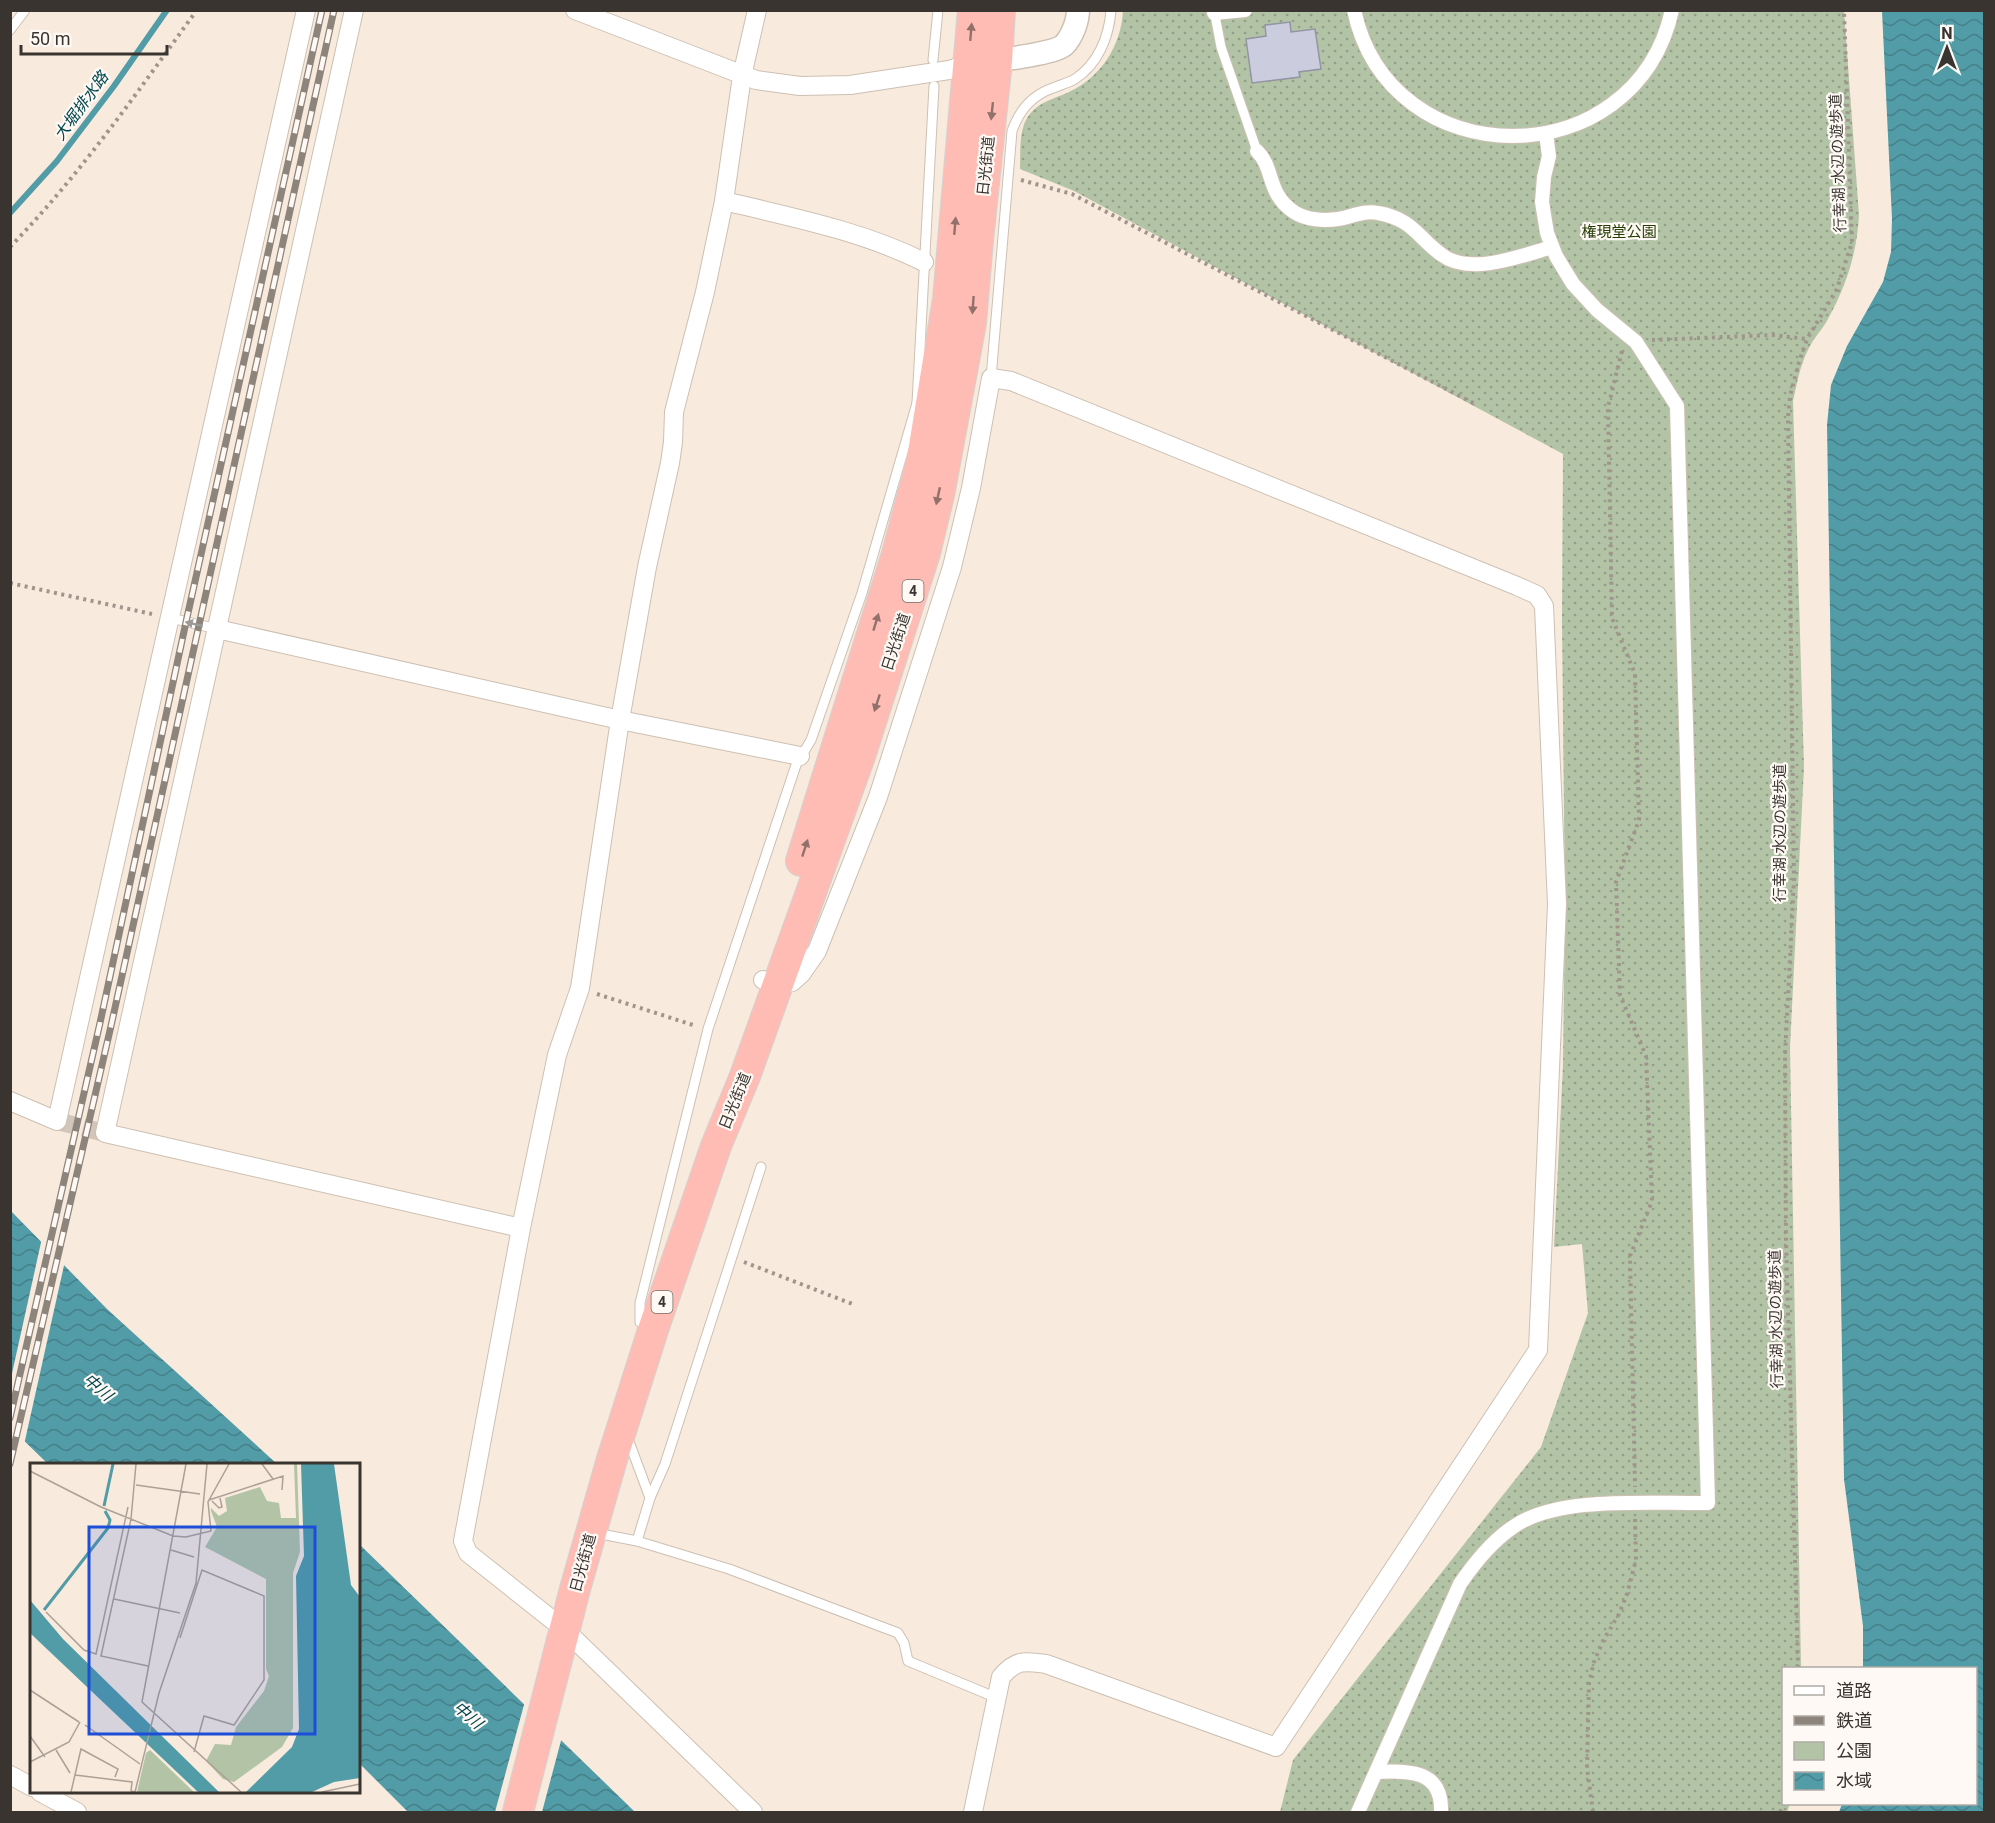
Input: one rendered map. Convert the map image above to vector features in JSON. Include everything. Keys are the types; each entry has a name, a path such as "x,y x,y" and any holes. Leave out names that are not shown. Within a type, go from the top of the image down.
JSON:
{"highway":[{"name":"日光街道","path":"770,983 860,756 925,553 939,495 971,323 978,240 983,62 973,10"},
{"name":"日光街道","path":"518,1812 591,1532 623,1424 770,983 837,750 897,554 922,459 924,405 948,299 983,62 1000,10"}],"street":[{"path":"10,1101 57,1121 306,10"},
{"path":"354,10 105,1133 521,1227"},
{"path":"575,10 742,76 800,86 850,86 1052,51 1064,45 1073,31 1078,10"},
{"path":"753,1812 566,1630 468,1553 463,1541 521,1227 557,1055 580,988 620,720 647,567 670,463 674,412 705,292 724,201 742,76 757,10"},
{"path":"1214,12 1245,10"},
{"path":"1354,10 1360,33 1375,62 1396,89 1422,110 1452,126 1487,136 1516,137 1546,134 1565,129 1583,122 1616,101 1631,87 1655,56 1672,10"},
{"path":"1358,1812 1460,1584 1473,1564 1492,1543 1515,1525 1546,1512 1578,1506 1708,1503 1677,406 1636,342 1597,310 1573,285 1552,247 1547,233 1542,202 1549,156 1546,134"},
{"path":"1257,151 1262,156 1274,191 1295,212 1307,218 1340,219 1362,212 1386,214 1413,228 1440,254 1452,262 1483,264 1552,247"},
{"path":"724,201 862,236 924,262"},
{"path":"770,983 792,982 801,974 817,951 878,797 952,567 991,378 1011,381 1537,595 1545,606 1557,904 1538,1350 1276,1747 1046,1664 1025,1661 1010,1666 1001,1677 973,1812"},
{"path":"217,629 620,720 800,756"},
{"path":"1376,1772 1411,1772 1428,1778 1436,1789 1441,1803 1441,1812"},
{"path":"10,1774 30,1785"},
{"path":"44,1793 77,1812"}],"lane":[{"path":"10,30 25,10"},
{"path":"933,60 938,10"},
{"path":"991,378 1012,131 1016,119 1037,95 1075,78 1089,68 1108,34 1112,10"},
{"path":"1214,12 1221,47 1257,151"},
{"path":"654,1327 640,1322 640,1303 708,1029 800,756 811,740 862,593 924,405 924,262 934,86"},
{"path":"171,618 217,629"},
{"path":"637,1540 650,1498 665,1464 761,1167"},
{"path":"623,1424 650,1498"},
{"path":"591,1532 637,1540 729,1569 898,1633 904,1643 908,1661 996,1698"}],"path":[{"name":"行幸湖 水辺の遊歩道","path":"1798,1667 1786,1240 1785,1055 1794,879 1788,417 1796,373 1807,339 1837,289 1852,242 1844,10"},
{"path":"10,247 39,218 112,126 195,14"},
{"path":"1007,178 1072,194 1477,405"},
{"path":"1593,1812 1587,1768 1589,1683 1594,1662 1627,1594 1636,1560 1630,1256 1652,1201 1646,1056 1620,995 1616,882 1639,820 1635,674 1612,618 1608,407 1624,346 1636,342 1682,338 1772,335 1807,339"},
{"path":"10,583 171,618"},
{"path":"580,988 708,1029"},
{"path":"732,1258 855,1305"}],"green space":[{"name":"権現堂公園","path":"1123,11 1844,11 1859,215 1858,229 1846,280 1827,321 1806,354 1793,401 1804,767 1790,1047 1801,1667 1782,1667 1782,1805 1790,1805 1787,1812 1280,1812 1293,1760 1541,1447 1588,1313 1582,1244 1554,1247 1563,1065 1565,909 1563,454 1074,191 1020,169 1023,127 1029,115 1043,103 1069,92 1091,78 1107,59 1121,24"}],"water":[{"path":"1882,11 1984,11 1984,1812 1839,1812 1842,1805 1977,1805 1977,1667 1863,1667 1863,1626 1844,1479 1827,425 1831,385 1847,346 1883,282 1891,252 1892,219"},
{"name":"中川","path":"10,1210 107,1309 276,1463 47,1463 11,1428"},
{"name":"中川","path":"360,1545 635,1812 408,1812 360,1764"}],"pier":[{"path":"42,1238 65,1261 24,1445 10,1432 11,1378"},
{"path":"525,1701 562,1737 542,1812 495,1812"}],"building":[{"path":"1290,22 1291,32 1315,29 1321,69 1299,72 1300,77 1252,83 1246,39 1266,36 1265,25"}],"waterway":[{"name":"大堀排水路","path":"10,213 57,161 114,86 167,10"}],"tunnel":[{"path":"57,1121 105,1133"}],"railway":[{"path":"10,1418 100,1023 186,622 322,10"},
{"path":"10,1464 111,1026 334,10"}]}
